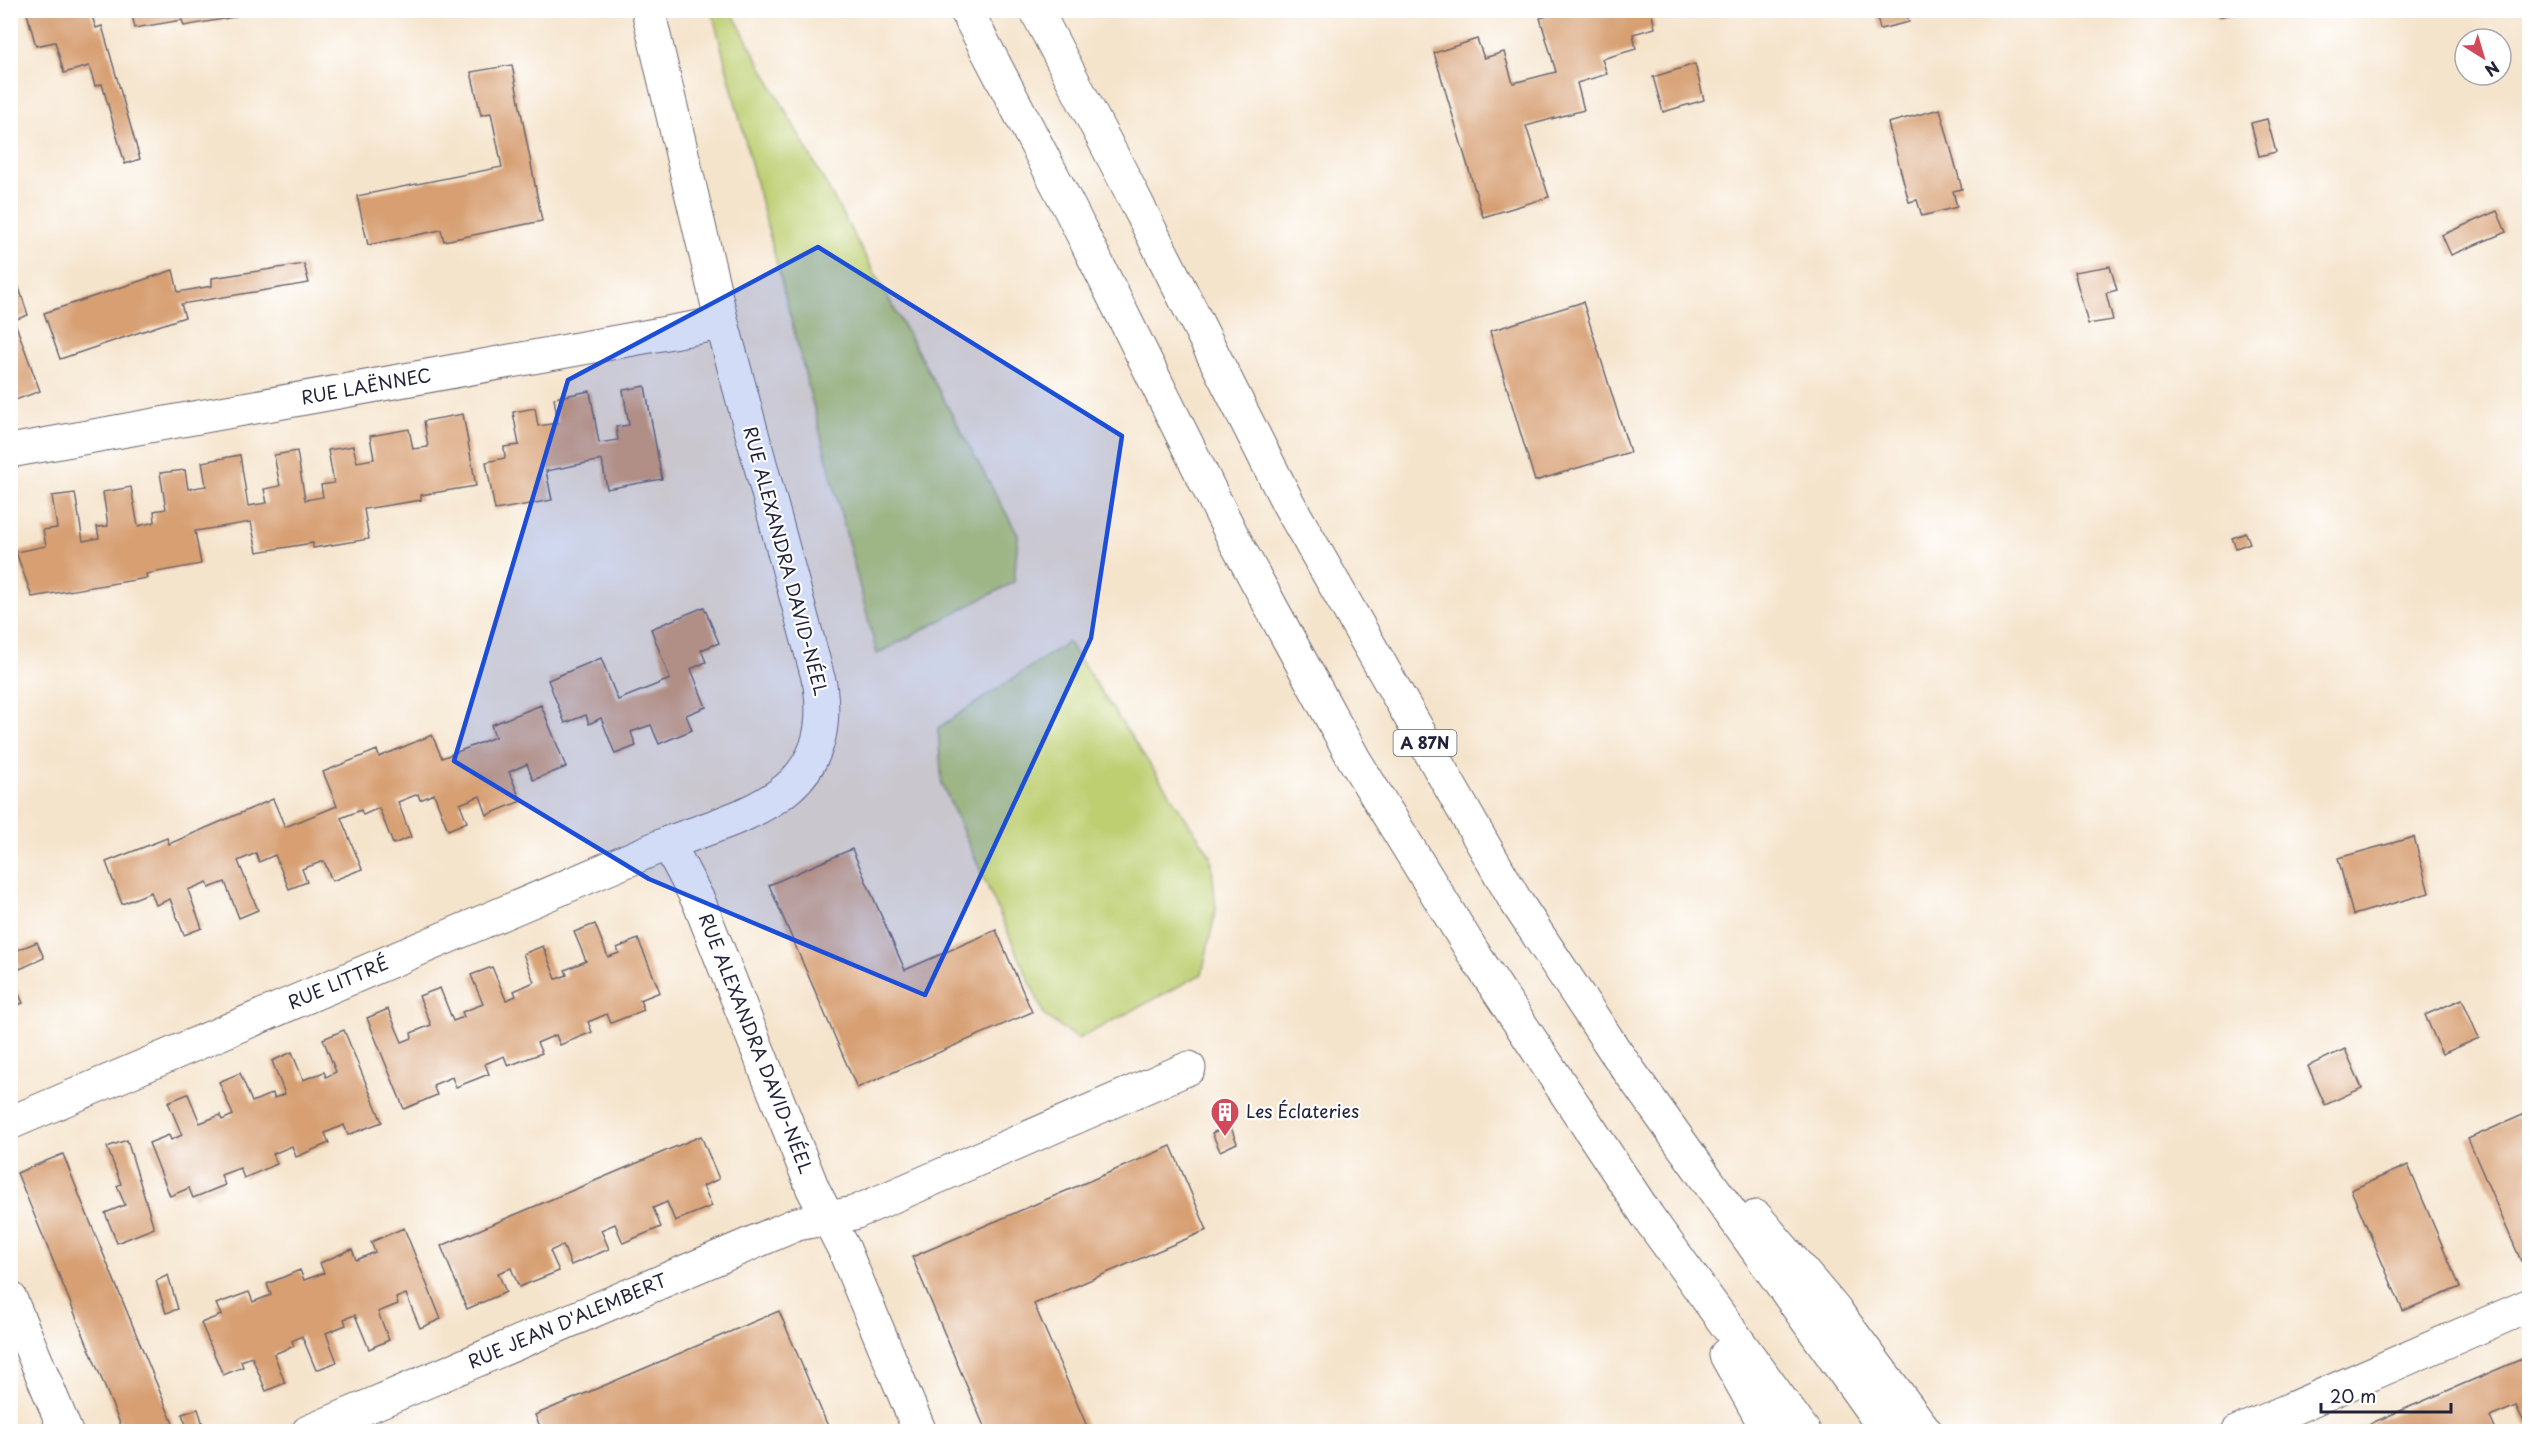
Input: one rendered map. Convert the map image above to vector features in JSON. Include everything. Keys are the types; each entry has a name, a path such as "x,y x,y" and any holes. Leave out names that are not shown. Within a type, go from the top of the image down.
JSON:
{"main road":[{"name":"RUE ALEXANDRA DAVID-NÉEL","path":"648,10 722,324 820,684 823,705 822,725 809,763 795,782 778,798 750,813 668,843 699,902 813,1189 844,1249 920,1431"},
{"path":"966,10 1070,209 1234,539 1354,759 1474,954 1648,1217 1804,1431"},
{"name":"A 87N","path":"1036,10 1125,180 1288,503 1515,900 1615,1051 1887,1431"},
{"name":"RUE LAËNNEC","path":"10,450 722,324"},
{"name":"RUE LITTRÉ","path":"10,1123 668,843"},
{"path":"1615,1051 1838,1314 1926,1431"},
{"path":"828,1218 854,1213 1189,1068"},
{"path":"1648,1217 1769,1431"},
{"name":"RUE JEAN D'ALEMBERT","path":"308,1431 797,1224 828,1218"},
{"path":"10,1298 66,1431"},
{"path":"2238,1431 2529,1305"}],"highlighted area":[{"path":"818,247 1122,436 1091,638 925,995 649,879 454,761 568,380"}],"green space":[{"path":"712,11 731,11 1018,535 1014,582 877,654"},
{"path":"1068,642 1211,856 1216,909 1202,974 1078,1039 1045,1016 942,784 938,728"}],"building":[{"path":"26,10 90,10 96,28 102,26 140,159 125,164 102,84 95,86 89,66 64,73 55,42 36,46"},
{"path":"97,10 118,10 118,12 98,15"},
{"path":"131,10 234,10 235,17 184,26 182,20 135,28"},
{"path":"1567,10 1651,10 1655,28 1633,34 1636,49 1602,59 1607,74 1577,83 1584,110 1526,126 1549,197 1483,217 1434,53 1477,39 1484,58 1504,52 1513,83 1556,72 1540,18"},
{"path":"1855,10 1906,10 1909,22 1880,29 1876,13 1856,18"},
{"path":"2216,10 2252,10 2252,11 2218,17"},
{"path":"1695,64 1704,100 1663,112 1653,77"},
{"path":"512,65 542,221 444,241 441,230 368,245 357,196 502,167 491,113 481,115 471,72"},
{"path":"1940,109 1962,189 1953,191 1957,207 1922,216 1917,200 1909,202 1888,123"},
{"path":"2267,119 2276,152 2259,156 2251,123"},
{"path":"2497,211 2506,232 2451,255 2442,235"},
{"path":"10,260 28,315 14,320 40,391 10,402"},
{"path":"304,264 309,283 181,304 185,317 60,359 44,313 173,270 178,292 212,286 212,278"},
{"path":"2110,266 2117,290 2106,293 2113,320 2088,324 2074,272"},
{"path":"1583,302 1630,452 1535,481 1490,331"},
{"path":"645,386 662,479 607,489 602,460 546,471 552,500 495,510 486,462 505,458 504,447 519,445 513,412 535,408 538,426 558,423 554,398 590,391 599,443 618,440 616,427 629,425 623,390"},
{"path":"463,414 476,486 421,495 421,500 364,509 369,539 313,548 313,543 257,552 251,522 195,531 201,564 146,574 147,578 32,597 16,552 46,546 43,530 57,528 52,496 75,493 83,541 99,538 97,527 108,526 103,492 131,487 138,526 155,522 154,511 166,509 160,473 185,470 188,489 206,486 202,462 240,455 248,506 267,503 264,489 280,486 274,455 297,451 305,500 323,497 321,485 334,483 328,450 353,446 357,462 374,459 370,436 409,429 413,449 428,447 424,421"},
{"path":"2246,533 2250,543 2236,548 2232,538"},
{"path":"704,607 719,643 701,650 706,662 691,669 706,707 686,715 692,730 659,744 651,725 631,732 636,746 615,754 601,718 589,724 586,715 565,723 548,680 601,658 618,700 670,679 651,629"},
{"path":"541,705 566,767 533,780 527,764 509,772 521,801 487,815 480,796 460,804 467,822 448,830 434,794 420,800 418,794 398,802 411,837 393,844 379,808 363,815 361,810 341,818 362,869 332,881 324,861 302,869 307,882 289,889 275,855 259,862 256,853 238,861 258,910 239,918 225,882 209,888 207,882 188,890 202,928 184,935 170,899 156,905 151,892 122,904 106,862 167,838 169,844 273,799 285,827 337,806 323,772 377,750 379,757 432,735 442,758 495,737 491,725"},
{"path":"2414,837 2429,893 2353,915 2338,858"},
{"path":"852,849 905,970 996,930 1032,1012 857,1088 769,885"},
{"path":"595,924 608,957 619,953 617,948 638,939 660,992 640,1000 644,1010 611,1023 607,1014 588,1022 592,1032 560,1045 556,1035 537,1043 542,1053 508,1066 504,1056 485,1064 489,1074 456,1087 452,1077 433,1085 437,1095 404,1109 367,1018 388,1009 402,1042 412,1038 411,1033 431,1025 419,996 440,988 453,1021 464,1017 462,1012 483,1004 471,975 492,967 506,1000 516,996 514,991 534,982 523,954 543,946 556,979 567,975 565,970 586,961 574,932"},
{"path":"37,942 44,958 20,969 13,952"},
{"path":"10,974 23,1003 10,1008"},
{"path":"2462,999 2479,1038 2442,1054 2425,1015"},
{"path":"344,1030 382,1122 348,1135 344,1125 325,1133 329,1143 296,1157 292,1146 273,1154 277,1164 244,1178 240,1168 221,1175 225,1185 193,1198 189,1188 170,1196 149,1143 169,1135 171,1140 182,1135 168,1102 188,1094 200,1123 220,1115 222,1120 233,1115 219,1082 240,1073 252,1102 273,1093 274,1098 285,1094 272,1061 292,1052 303,1080 324,1072 326,1077 336,1072 323,1039"},
{"path":"2345,1049 2362,1088 2325,1105 2308,1066"},
{"path":"2525,1114 2529,1124 2529,1257 2521,1261 2468,1139"},
{"name":"Les Éclateries","path":"1230,1125 1237,1143 1220,1151 1212,1133"},
{"path":"701,1136 719,1179 703,1186 712,1206 675,1221 667,1202 653,1208 661,1227 623,1243 615,1224 601,1230 609,1249 571,1265 563,1245 550,1251 559,1271 519,1287 511,1268 498,1273 506,1292 467,1309 441,1246"},
{"path":"127,1140 154,1228 117,1243 105,1213 125,1205 117,1186 121,1184 107,1147"},
{"path":"1171,1146 1207,1230 1034,1304 1089,1431 986,1431 912,1257"},
{"path":"63,1154 176,1431 123,1431 17,1173"},
{"path":"2408,1165 2460,1287 2403,1311 2351,1190"},
{"path":"404,1228 441,1319 420,1328 406,1294 396,1298 398,1304 378,1312 389,1340 369,1349 355,1315 344,1319 346,1325 326,1333 337,1362 316,1370 302,1336 292,1341 294,1346 274,1354 285,1383 266,1391 252,1357 241,1361 243,1367 223,1375 201,1323 221,1315 216,1304 249,1292 253,1302 271,1295 267,1284 300,1270 304,1280 324,1273 320,1263 352,1249 356,1260 375,1252 371,1242"},
{"path":"168,1275 178,1309 166,1313 156,1281"},
{"path":"779,1311 830,1431 742,1431 740,1428 732,1431 542,1431 535,1415"},
{"path":"2529,1356 2529,1432 2516,1406 2490,1417 2496,1431 2353,1431"},
{"path":"198,1409 205,1431 188,1431 182,1414"}],"place":[{"name":"Les Éclateries","path":"1225,1138"}]}
